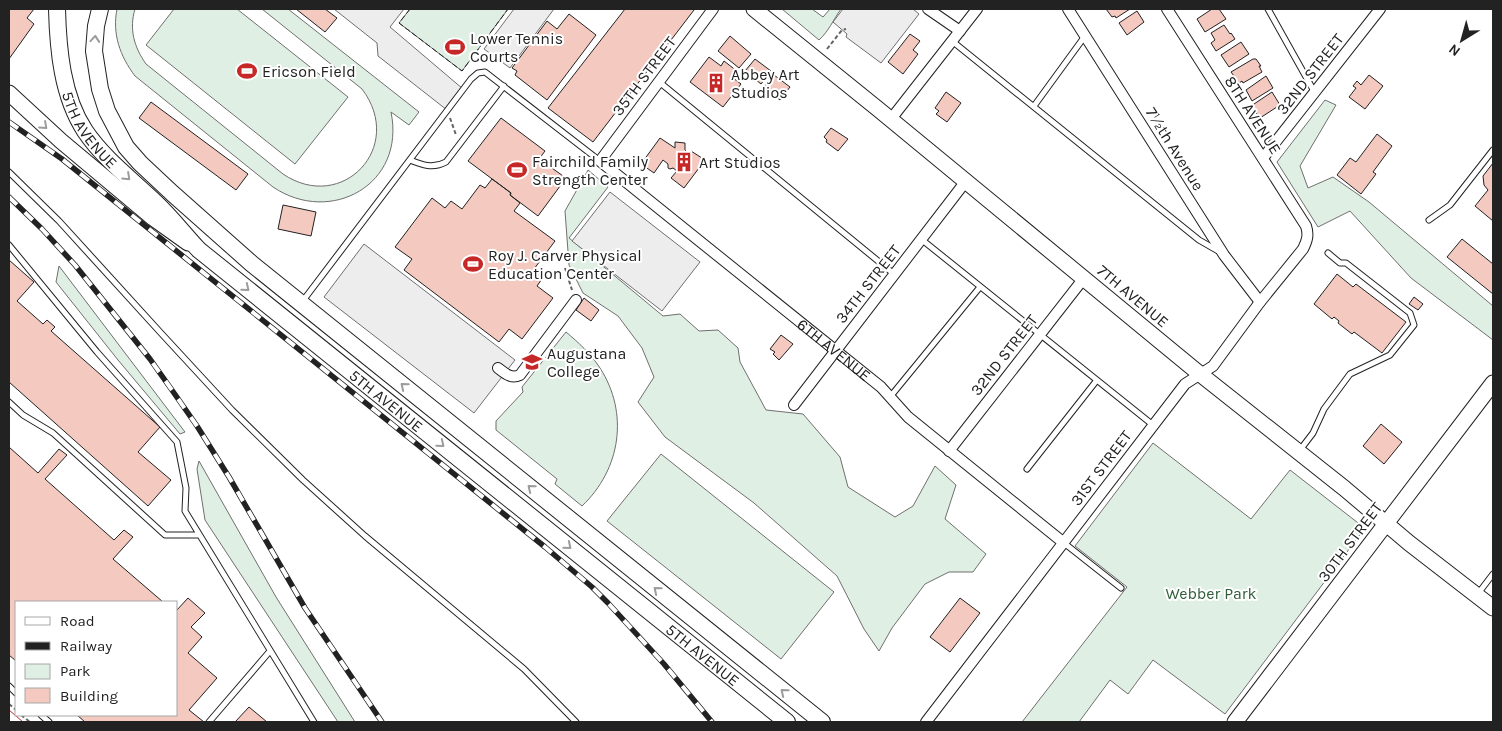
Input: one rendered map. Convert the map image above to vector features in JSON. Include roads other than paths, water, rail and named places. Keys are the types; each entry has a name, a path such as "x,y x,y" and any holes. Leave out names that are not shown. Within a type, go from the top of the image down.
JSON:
{"main road":[{"name":"5TH AVENUE","path":"59,9 58,27 62,68 70,96 84,129 111,162 156,203 199,250 787,722"},
{"name":"5TH AVENUE","path":"100,9 96,26 94,51 107,111 126,147 140,163 205,224 300,304 822,722"}],"street":[{"name":"35TH STREET","path":"600,161 713,9"},
{"name":"7TH AVENUE","path":"754,9 891,119 1200,374 1409,543 1493,608"},
{"path":"928,9 960,31"},
{"path":"891,119 977,9"},
{"name":"7½th Avenue","path":"1068,9 1224,255 1260,302"},
{"name":"8TH AVENUE","path":"1167,9 1306,226 1308,232 1307,240"},
{"name":"32ND STREET","path":"1263,158 1380,9"},
{"path":"9,93 60,140 153,218 199,250"},
{"name":"6TH AVENUE","path":"600,161 881,387 908,417 1064,542"},
{"name":"34TH STREET","path":"794,405 966,181"},
{"name":"31ST STREET","path":"926,722 1153,424 1185,384 1213,366 1260,302 1303,249 1307,240"},
{"name":"32ND STREET","path":"949,451 1084,278"},
{"path":"498,368 510,376 520,375 576,300"},
{"name":"30TH STREET","path":"1235,722 1493,383"}],"lane":[{"path":"1268,9 1315,93"},
{"path":"1034,106 1085,35"},
{"path":"952,40 1199,240 1224,255"},
{"path":"300,304 471,79 478,73 485,72 600,161"},
{"path":"658,81 894,274"},
{"path":"410,160 425,166 439,166 446,162 504,86"},
{"path":"1429,220 1450,205 1493,150"},
{"path":"9,172 59,221 232,410 302,480 365,536 524,669 576,722"},
{"path":"922,239 1153,424"},
{"path":"9,245 97,352 177,442 186,488 185,511 314,722"},
{"path":"1298,452 1313,433 1324,408 1350,374 1390,356 1414,325 1410,313 1346,263 1340,262 1328,253"},
{"path":"890,397 980,287"},
{"path":"1027,469 1097,380"},
{"path":"9,402 23,415 53,433 165,535 199,535"},
{"path":"1064,542 1121,588"},
{"path":"1477,595 1493,574"},
{"path":"209,722 270,651"}],"railway":[{"path":"9,122 62,159 545,547 592,587 664,664 712,722"},
{"path":"9,197 75,265 150,359 197,426 305,608 382,722"}],"place":[{"name":"Lower Tennis Courts","path":"455,47"},
{"name":"Ericson Field","path":"247,71"},
{"name":"Abbey Art Studios","path":"716,83"},
{"name":"Art Studios","path":"684,162"},
{"name":"Fairchild Family Strength Center","path":"517,170"},
{"name":"Roy J. Carver Physical Education Center","path":"473,264"},
{"name":"Augustana College","path":"532,362"}],"park label":[{"name":"Webber Park","path":"1211,593"}]}
